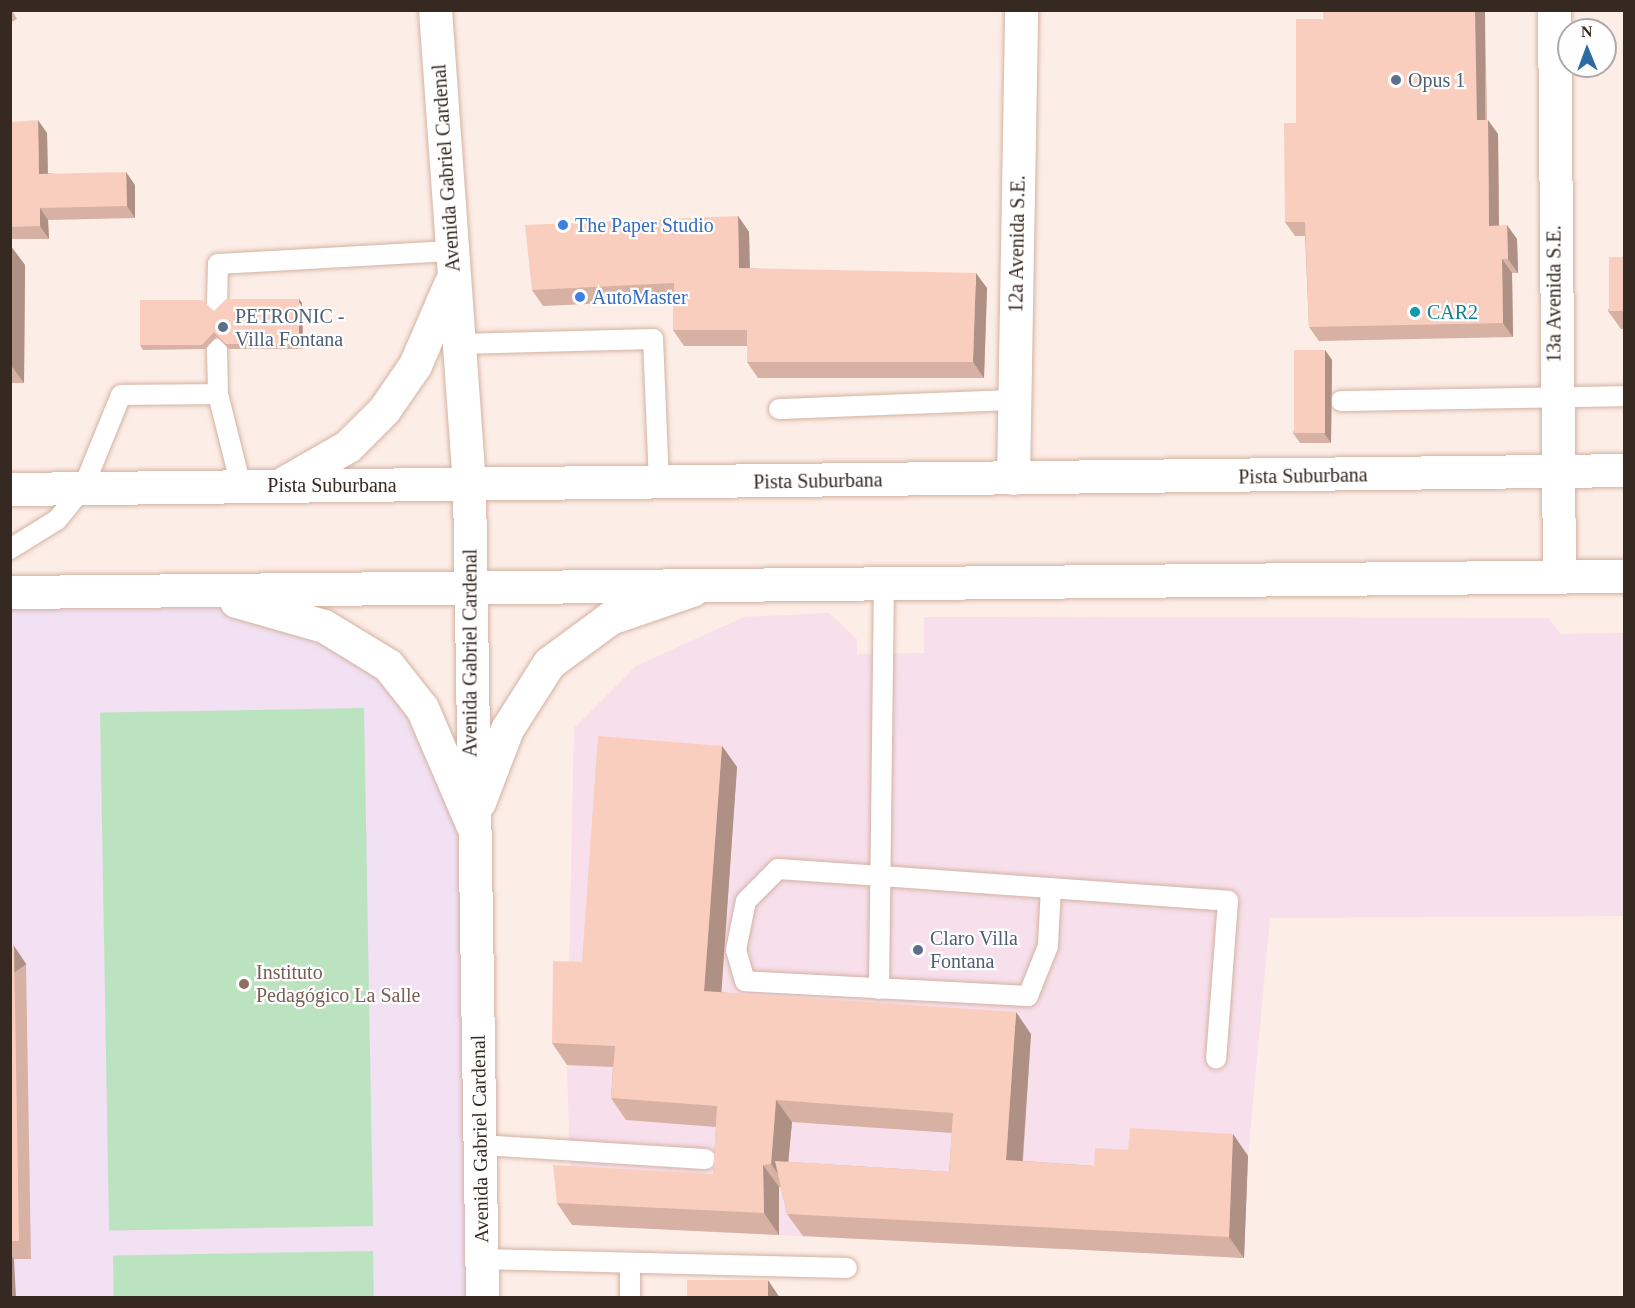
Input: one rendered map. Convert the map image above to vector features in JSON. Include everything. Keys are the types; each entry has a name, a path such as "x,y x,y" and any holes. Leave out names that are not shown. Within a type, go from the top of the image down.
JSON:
{"main road":[{"name":"Avenida Gabriel Cardenal","path":"435,10 469,486 472,824 482,1145 482,1298"},
{"name":"12a Avenida S.E.","path":"1013,478 1021,10"},
{"name":"13a Avenida S.E.","path":"1554,10 1554,471 1559,577"},
{"path":"280,485 348,446 384,410 428,341 452,263"},
{"name":"Pista Suburbana","path":"10,489 280,485 469,486 1624,470"},
{"path":"10,592 1624,576"},
{"path":"472,824 521,701 568,644 630,609 723,584"},
{"path":"158,589 292,614 370,650 423,708 472,824"}],"lane":[{"path":"217,304 218,264 452,263"},
{"path":"459,344 653,339 659,483"},
{"path":"217,349 218,393 241,486"},
{"path":"10,549 57,520 83,488 121,395 218,393"},
{"path":"1341,401 1624,396"},
{"path":"779,409 1014,400"},
{"path":"879,990 884,583"},
{"path":"1051,888 1048,946 1028,996 879,990 745,981 736,950 746,901 778,869 1051,888 1228,901 1216,1059"},
{"path":"482,1145 706,1159"},
{"path":"482,1259 848,1268"},
{"path":"630,1263 630,1298"}],"shaded area":[{"name":"Instituto Pedagógico La Salle","path":"10,592 229,600 370,650 472,824 482,1297 11,1297"},
{"name":"Claro Villa Fontana","path":"829,613 857,639 857,654 924,653 924,617 1548,618 1561,634 1624,633 1624,916 1270,918 1248,1156 1244,1258 572,1225 567,1065 574,728 636,666 744,617"}],"green space":[{"path":"364,708 373,1226 109,1231 100,713"},
{"path":"373,1251 374,1297 114,1298 113,1256"}],"building":[{"path":"1323,10 1475,10 1477,120 1488,120 1489,226 1507,225 1508,259 1502,259 1503,323 1309,327 1305,222 1285,222 1284,123 1296,123 1296,19 1323,19"},
{"path":"38,120 39,174 126,172 127,206 40,208 40,226 10,227 10,122"},
{"path":"738,216 739,268 976,273 973,362 747,362 747,330 673,330 674,283 532,290 525,225"},
{"path":"1609,257 1624,257 1624,311 1609,311"},
{"name":"PETRONIC - Villa Fontana","path":"226,299 299,299 299,344 226,344 214,332 202,345 140,345 140,300 202,300 214,311"},
{"path":"1294,350 1325,350 1325,433 1294,433"},
{"path":"598,736 722,746 704,991 1016,1012 1006,1160 1094,1166 1095,1148 1128,1150 1130,1128 1233,1134 1229,1237 787,1214 775,1161 949,1172 953,1113 776,1100 771,1164 763,1165 764,1213 557,1203 553,1165 713,1174 717,1106 611,1098 615,1046 552,1043 553,961 582,962"},
{"path":"14,946 19,1241 10,1241 10,947"},
{"path":"687,1280 768,1280 768,1298 687,1298"}],"place":[{"name":"Opus 1","path":"1396,80"},
{"name":"The Paper Studio","path":"563,225"},
{"name":"AutoMaster","path":"580,297"},
{"name":"CAR2","path":"1415,312"},
{"name":"PETRONIC - Villa Fontana","path":"223,327"},
{"name":"Claro Villa Fontana","path":"918,950"},
{"name":"Instituto Pedagógico La Salle","path":"244,984"}]}
